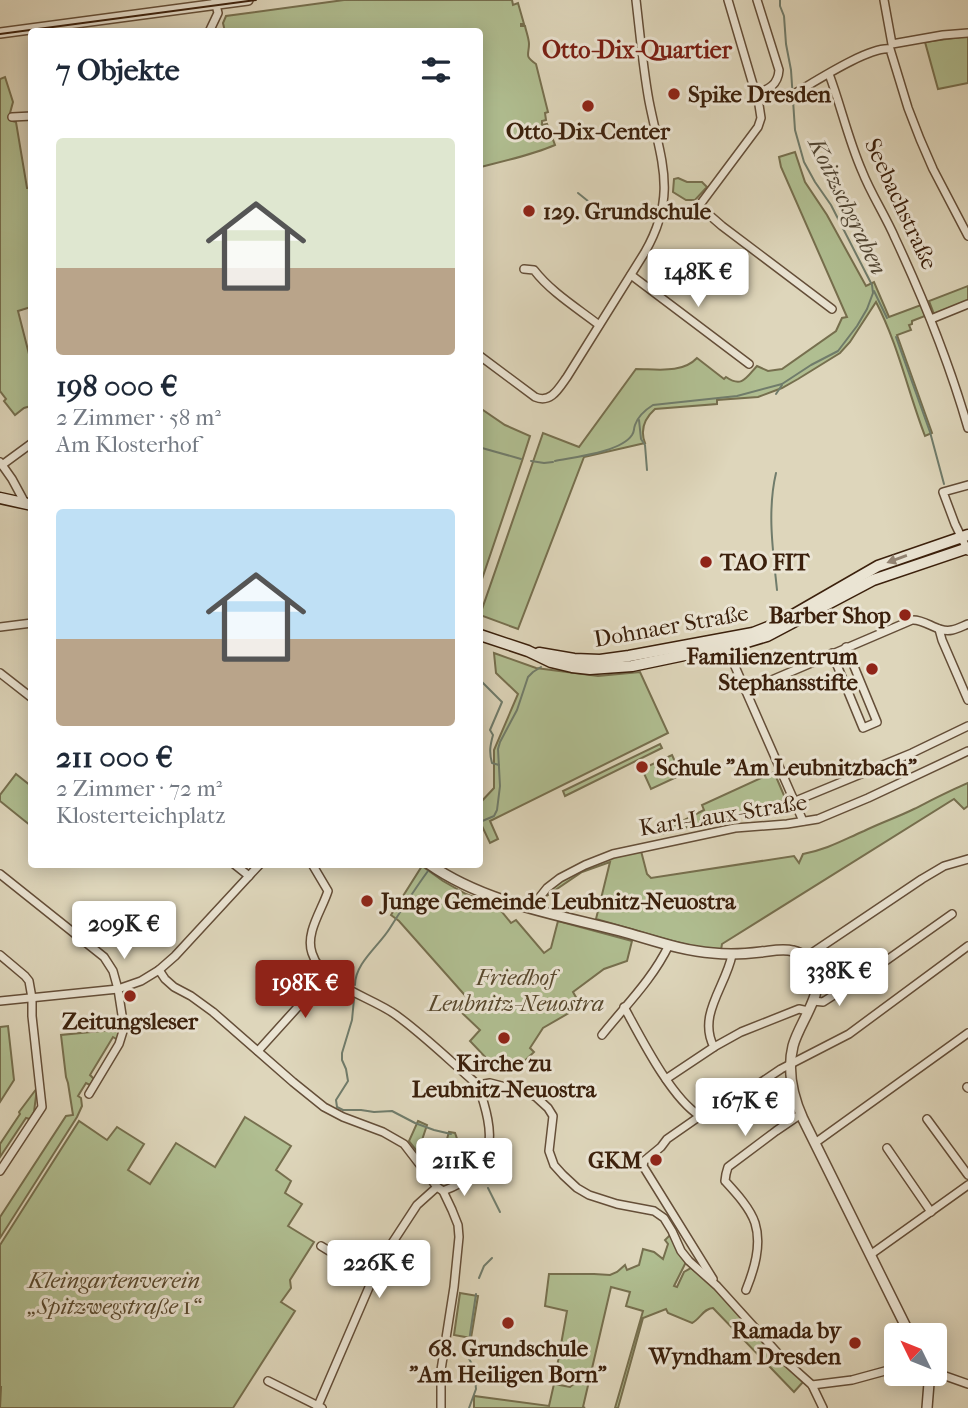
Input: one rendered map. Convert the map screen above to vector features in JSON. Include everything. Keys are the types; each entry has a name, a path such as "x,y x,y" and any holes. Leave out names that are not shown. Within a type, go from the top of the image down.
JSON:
{"main road":[{"path":"0,498 28,505"},
{"name":"Dohnaer Straße","path":"528,651 575,659 600,660 752,633 793,615 878,566 965,536"},
{"name":"Dohnaer Straße","path":"483,636 551,662 590,669 632,666 767,636 873,580 968,549"}],"street":[{"path":"53,28 216,2 248,0"},
{"path":"483,358 526,392 539,399 547,399 567,377 656,233 665,194 663,168 649,100 636,0"},
{"path":"662,214 688,211 699,206 758,127 761,118 727,0"},
{"path":"756,94 771,88 777,81 779,70 757,0"},
{"path":"884,0 891,46 908,107 933,169 968,236"},
{"path":"211,28 218,13 216,2"},
{"path":"0,33 28,31"},
{"path":"797,92 871,53 891,46 927,37 968,33"},
{"name":"Seebachstraße","path":"829,74 846,131 863,174 896,239 948,362 968,428"},
{"path":"12,117 28,116"},
{"path":"699,206 832,309"},
{"path":"524,269 534,270 541,280 599,325"},
{"path":"631,275 749,364"},
{"path":"931,319 968,304"},
{"path":"28,446 1,463 28,505"},
{"path":"968,485 943,492 965,536 968,549"},
{"path":"746,691 912,620 939,629 953,630 968,624"},
{"path":"0,626 28,623"},
{"path":"939,629 968,700"},
{"path":"726,646 803,821"},
{"path":"832,653 863,728 877,722 846,647"},
{"path":"0,673 28,695"},
{"name":"Karl-Laux-Straße","path":"793,802 912,753 968,726"},
{"name":"Karl-Laux-Straße","path":"531,908 547,888 560,878 613,853 722,830 818,820 968,751"},
{"path":"806,957 922,879 944,866 968,859"},
{"path":"239,868 249,877"},
{"path":"0,1001 118,989 141,981 159,970 257,868"},
{"path":"268,1381 319,1407 385,1254 417,1205 440,1189 457,1186 472,1176 482,1164 491,1137 478,1085 394,1014 331,978 319,967 310,950 311,939 328,891 314,868"},
{"path":"436,868 482,892 669,945 732,955 794,951 806,957 816,972 818,983 793,1044 792,1080 801,1114 904,1323"},
{"path":"0,874 104,957 113,971 124,1022 123,1035 89,1094"},
{"path":"813,1000 823,1002 952,914"},
{"path":"602,1035 648,982 669,945"},
{"path":"717,1286 643,1166 644,1161 667,1139 701,1116 733,1101 781,1069 849,1034 968,946"},
{"path":"0,955 29,981 42,1107 0,1171"},
{"path":"714,1047 708,1027 711,1010 731,964 732,955"},
{"path":"258,1051 305,999 319,967"},
{"path":"159,970 174,987 197,1000 324,1107 397,1139 410,1150 440,1189 458,1225 459,1237 441,1370 441,1408"},
{"path":"624,1007 666,1079 683,1101 701,1116"},
{"path":"666,1079 741,1032 799,1009 808,1011"},
{"path":"815,1143 968,1033"},
{"path":"478,1085 490,1083 536,1097 548,1108 553,1116 549,1151 554,1165 563,1175 589,1195 657,1213 664,1218 689,1261 717,1286 783,1359 811,1385 823,1408"},
{"path":"746,1290 753,1273 758,1238 755,1221 726,1181 726,1170 772,1133 801,1114"},
{"path":"927,1119 968,1175"},
{"path":"887,1148 930,1212"},
{"path":"870,1255 968,1185"},
{"path":"321,1246 373,1278"},
{"path":"811,1385 852,1380 884,1371"},
{"path":"947,1377 968,1384"},
{"path":"927,1408 929,1386"}],"green space":[{"path":"344,0 512,0 513,5 518,3 524,24 521,26 525,26 529,40 529,57 536,64 548,112 545,113 546,120 542,121 542,125 547,124 555,145 483,166 483,28 224,28 226,16"},
{"path":"968,36 968,83 938,89 925,42"},
{"path":"5,77 13,102 10,113 12,121 16,122 28,188 28,308 18,311 28,350 28,407 15,415 0,391 0,79"},
{"path":"795,152 805,182 827,215 866,286 874,282 889,317 921,305 925,316 912,321 909,325 911,330 897,335 932,433 925,436 897,351 876,302 840,353 782,388 758,397 717,400 717,404 655,409 644,424 645,443 584,457 518,629 483,616 483,606 543,433 579,447 636,369 676,369 697,358 724,379 726,377 740,382 757,366 768,371 782,369 836,331 842,318 847,317 779,157"},
{"path":"674,179 687,182 702,182 707,187 695,200 686,200 673,192"},
{"path":"968,286 968,301 934,314 929,301"},
{"path":"483,410 505,425 530,436 483,576"},
{"path":"494,653 536,668 598,676 640,672 668,733 490,821 498,839 490,843 483,828 483,800 494,788 494,750 518,694 496,673"},
{"path":"660,744 662,748 565,796 563,791"},
{"path":"672,755 681,775 651,789 642,769"},
{"path":"774,772 786,800 662,834 661,832 704,810 702,805"},
{"path":"16,774 28,784 28,824 0,801 0,795"},
{"path":"968,783 968,806 964,809 954,799 722,944 721,950 698,948 596,919 610,862 582,872 548,895 547,888 585,865 640,847 647,874 651,878 794,856 799,863 803,854 834,844"},
{"name":"Friedhof Leubnitz-Neuostra","path":"421,868 425,868 466,894 498,907 511,923 516,920 544,953 551,948 558,921 632,941 627,961 604,969 573,992 581,1006 543,1028 530,1048 534,1052 513,1072 488,1060 470,1041 480,1030 460,1011 470,1001 391,915"},
{"path":"8,1026 14,1080 0,1102 0,1027"},
{"path":"121,1029 118,1040 113,1037 90,1075 94,1079 90,1085 86,1083 78,1096 82,1106 77,1117 0,1238 0,1217 66,1116 73,1115 61,1035"},
{"path":"37,1088 34,1112 30,1119 26,1118 0,1157 0,1144"},
{"name":"Kleingartenverein „Spitzwegstraße 1“","path":"245,1117 291,1146 276,1170 291,1181 285,1193 302,1204 288,1226 314,1242 290,1280 291,1288 281,1302 295,1311 233,1408 0,1408 0,1245 79,1121 107,1140 117,1127 144,1144 128,1170 150,1184 176,1143 215,1167"},
{"path":"418,1121 427,1125 421,1143 430,1155 445,1146 449,1132 455,1133 462,1153 474,1162 458,1175 438,1178 409,1141"},
{"path":"670,1235 686,1262 674,1286 677,1287 684,1272 691,1268 712,1285 803,1382 794,1392 713,1308 692,1323 668,1313 666,1309 643,1318 618,1408 615,1408 643,1311 626,1306 630,1292 611,1287 583,1407 585,1408 474,1408 474,1396 549,1406 554,1384 570,1387 575,1383 555,1378 567,1311 545,1306 549,1274 610,1275 625,1265 627,1270 639,1265 643,1249 654,1252 663,1259 668,1244 665,1240"},
{"path":"460,1293 478,1296 471,1338 454,1335"}],"waterway":[{"name":"Koitzschgraben","path":"555,461 618,446 632,435 638,419 653,405 737,396 782,384 838,351 867,309 873,293 872,285 831,205 804,162 795,130 791,70 780,0"},
{"path":"578,193 609,218"},
{"path":"874,291 887,318"},
{"path":"896,337 930,432 944,484"},
{"path":"776,394 782,385"},
{"path":"639,420 647,470"},
{"path":"483,448 521,459"},
{"path":"531,461 553,462"},
{"path":"776,473 771,516 777,590"},
{"path":"483,821 494,816 497,810 500,742 517,710 528,677 541,667"},
{"path":"483,683 502,702 490,730 493,735 490,756 492,763 499,765"},
{"path":"355,985 363,962 385,935 428,871"},
{"path":"354,999 352,1020 342,1053 348,1081 336,1100 337,1107 343,1110 392,1111 415,1123 451,1134"},
{"path":"488,1188 500,1212"},
{"path":"479,1278 484,1266 492,1258"},
{"path":"469,1408 476,1389 474,1368 467,1355 476,1294"}],"tram line":[{"path":"45,28 256,0"},
{"path":"0,34 28,30"}],"place":[{"name":"Spike Dresden","path":"674,94"},
{"name":"Otto-Dix-Center","path":"588,106"},
{"name":"129. Grundschule","path":"529,211"},
{"name":"TAO FIT","path":"706,562"},
{"name":"Barber Shop","path":"905,615"},
{"name":"Familienzentrum Stephansstifte","path":"872,669"},
{"name":"Schule \"Am Leubnitzbach\"","path":"642,767"},
{"name":"Junge Gemeinde Leubnitz-Neuostra","path":"367,901"},
{"name":"Zeitungsleser","path":"130,996"},
{"name":"Kirche zu Leubnitz-Neuostra","path":"504,1038"},
{"name":"GKM","path":"656,1160"},
{"name":"68. Grundschule \"Am Heiligen Born\"","path":"508,1323"},
{"name":"Ramada by Wyndham Dresden","path":"855,1343"}],"district":[{"name":"Otto-Dix-Quartier","path":"637,50"}]}
